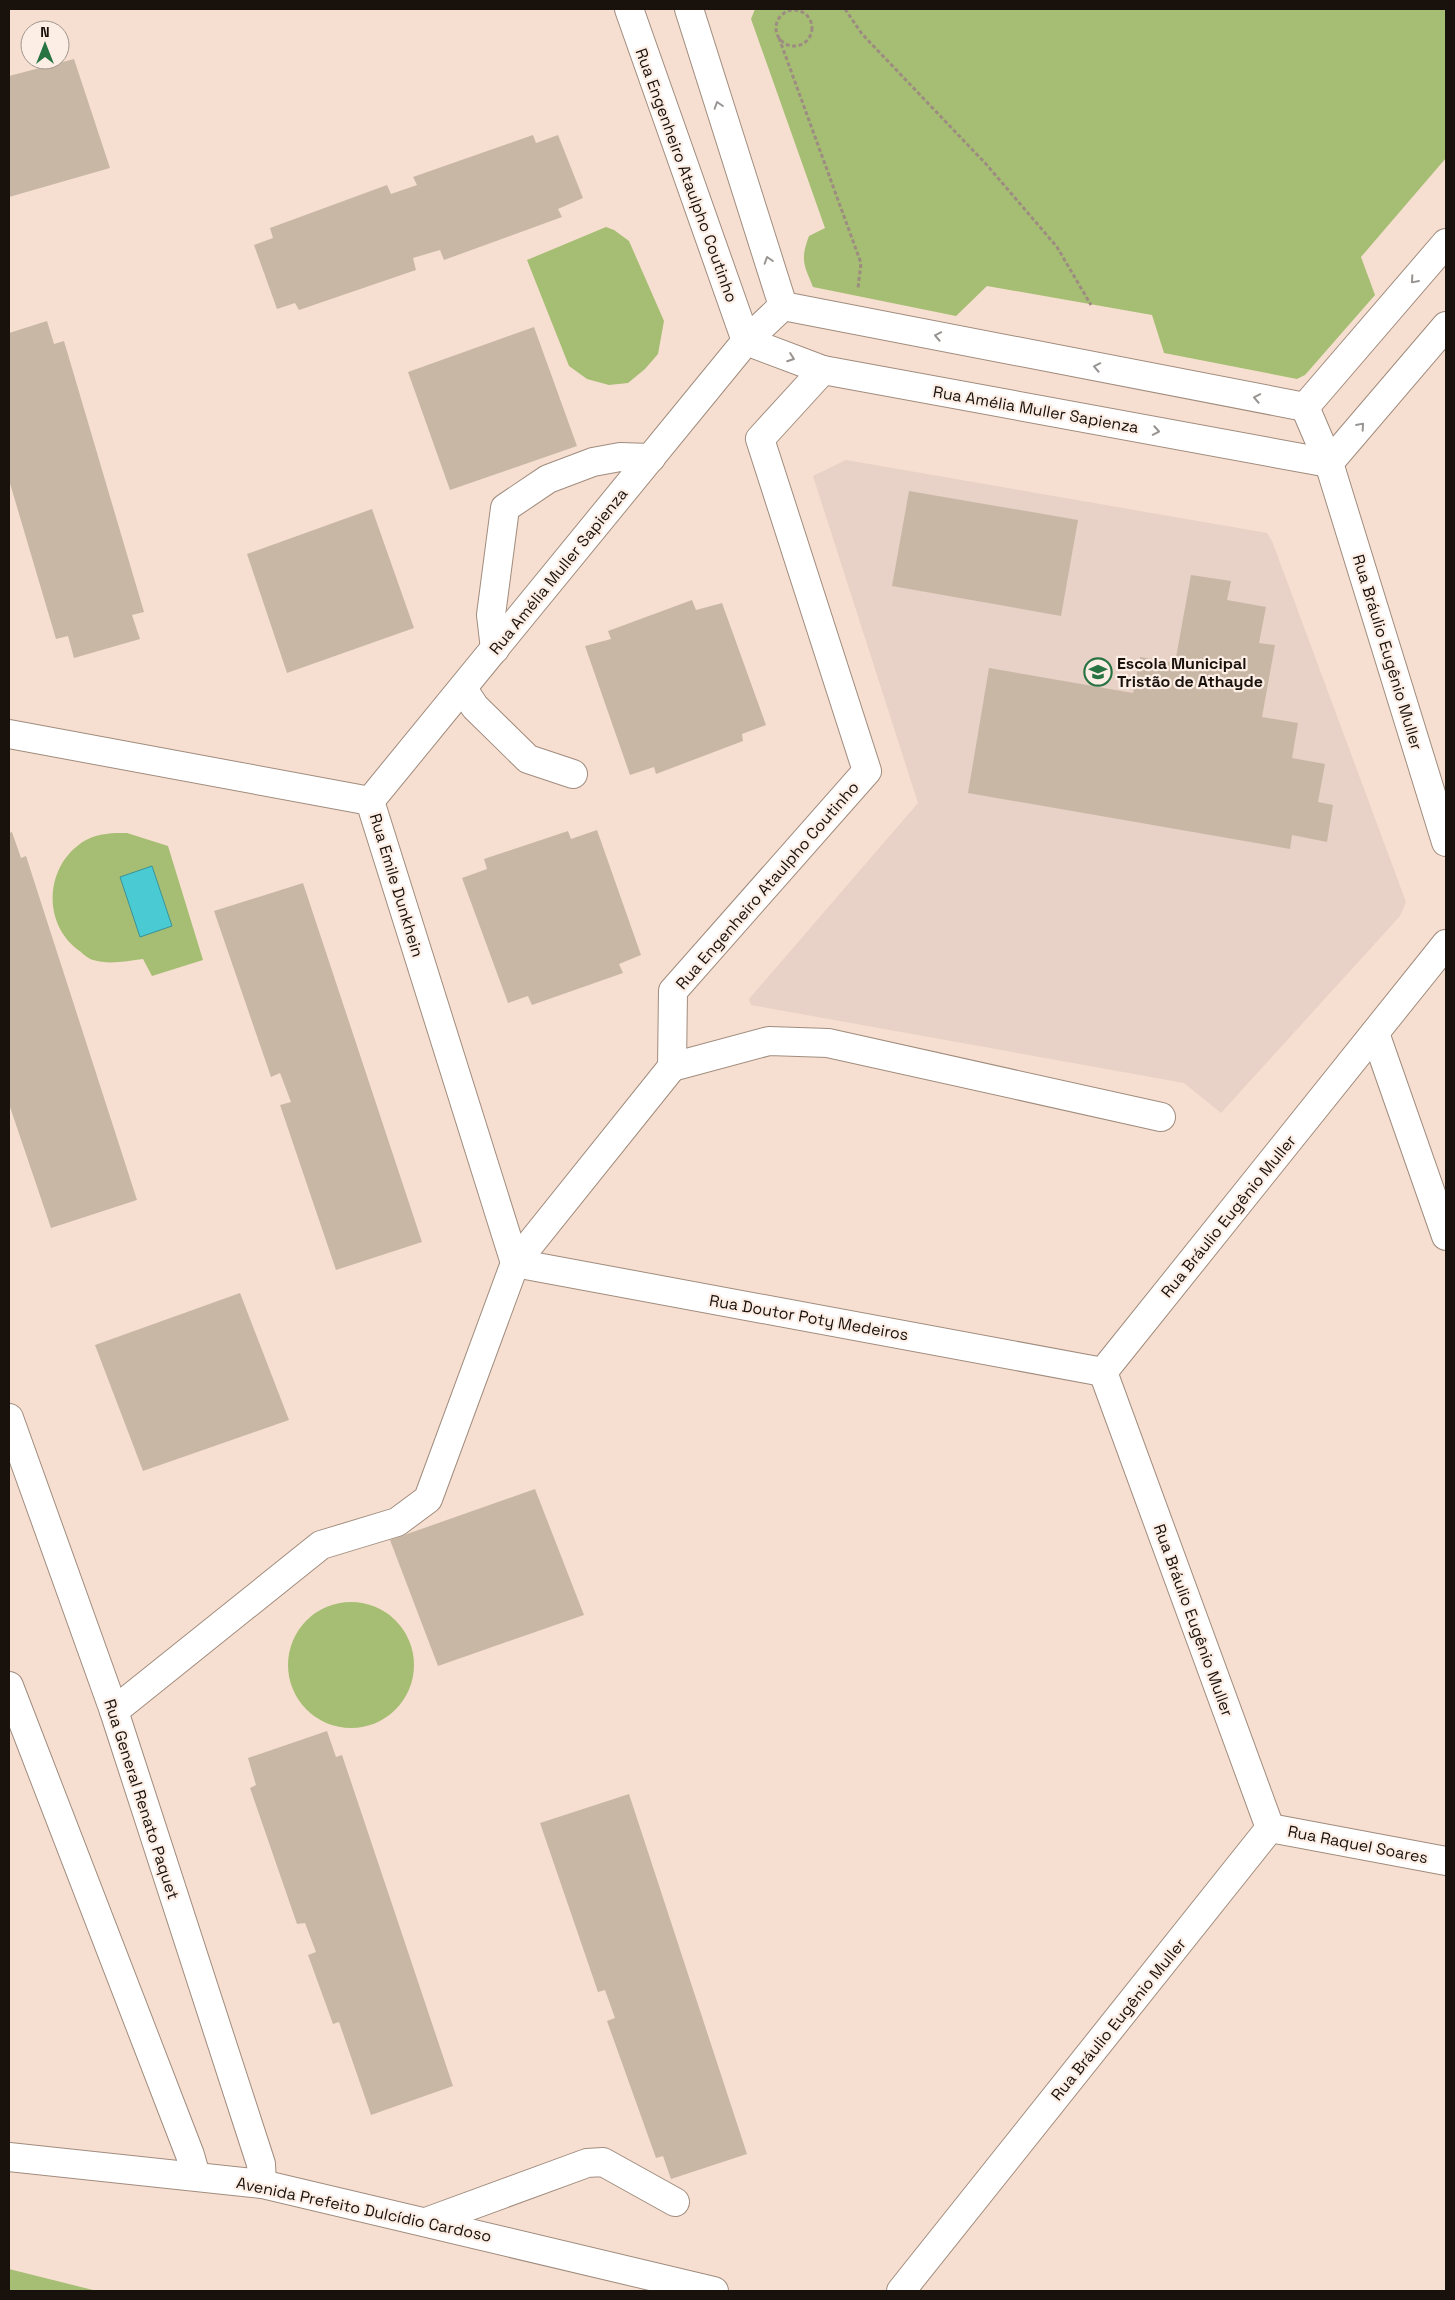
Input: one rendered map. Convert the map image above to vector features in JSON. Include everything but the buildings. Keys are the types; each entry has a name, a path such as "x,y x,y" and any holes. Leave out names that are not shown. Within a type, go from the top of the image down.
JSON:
{"street":[{"name":"Rua Engenheiro Ataulpho Coutinho","path":"628,9 746,341"},
{"path":"689,9 783,306 1305,407 1446,243"},
{"name":"Rua Amélia Muller Sapienza","path":"370,801 746,341 783,306"},
{"path":"1329,463 1446,326"},
{"name":"Rua Amélia Muller Sapienza","path":"746,341 823,370 1329,463"},
{"name":"Rua Engenheiro Ataulpho Coutinho","path":"672,1067 673,991 867,771 760,439 823,370"},
{"name":"Rua Bráulio Eugênio Muller","path":"1305,407 1329,463 1446,842"},
{"path":"495,649 491,615 505,508 548,479 593,462 620,456 651,458"},
{"path":"463,689 475,708 528,758 573,774"},
{"name":"Rua Emile Dunkhein","path":"9,734 370,801 515,1263"},
{"name":"Rua Bráulio Eugênio Muller","path":"901,2291 1270,1828 1103,1372 1376,1034 1446,944"},
{"path":"1376,1034 1446,1236"},
{"path":"114,1711 321,1545 397,1522 428,1498 515,1263 672,1067 769,1042 828,1043 1161,1116"},
{"name":"Rua Doutor Poty Medeiros","path":"515,1263 1103,1372"},
{"name":"Rua General Renato Paquet","path":"9,1418 114,1711 260,2164 262,2184"},
{"path":"9,1686 190,2155 196,2176"},
{"name":"Rua Raquel Soares","path":"1270,1828 1446,1861"},
{"name":"Avenida Prefeito Dulcídio Cardoso","path":"9,2157 262,2184 714,2291"},
{"path":"426,2222 587,2163 603,2162 674,2202"}],"path":[{"path":"845,9 862,34 986,164 1057,247 1091,305"},
{"path":"779,38 788,46 794,47 806,43 812,33 811,20 802,11 784,13 777,22 776,33 861,263 857,297"}],"shaded area":[{"name":"Escola Municipal Tristão de Athayde","path":"846,460 1267,533 1272,541 1406,902 1400,916 1221,1113 1184,1083 751,1005 749,999 918,803 813,476"}],"green space":[{"path":"755,9 1446,9 1446,158 1361,257 1375,295 1305,375 1297,379 1164,353 1152,315 987,286 956,316 813,287 805,268 805,251 809,236 825,228 751,19"},
{"path":"606,227 614,230 629,241 664,321 658,354 645,369 628,383 609,385 587,379 569,366 527,260"},
{"path":"111,833 127,833 168,846 203,960 152,976 143,959 112,962 90,959 68,940 59,926 54,911 53,895 55,879 62,864 72,851 86,840"},
{"path":"351,1602 375,1607 395,1621 409,1641 414,1665 409,1689 395,1709 375,1723 351,1728 327,1723 307,1709 293,1689 288,1665 293,1641 307,1621 327,1607"},
{"path":"9,2269 97,2291 9,2291"}],"water":[{"path":"152,866 172,926 140,937 120,877"}],"place":[{"name":"Escola Municipal Tristão de Athayde","path":"1098,672"}]}
